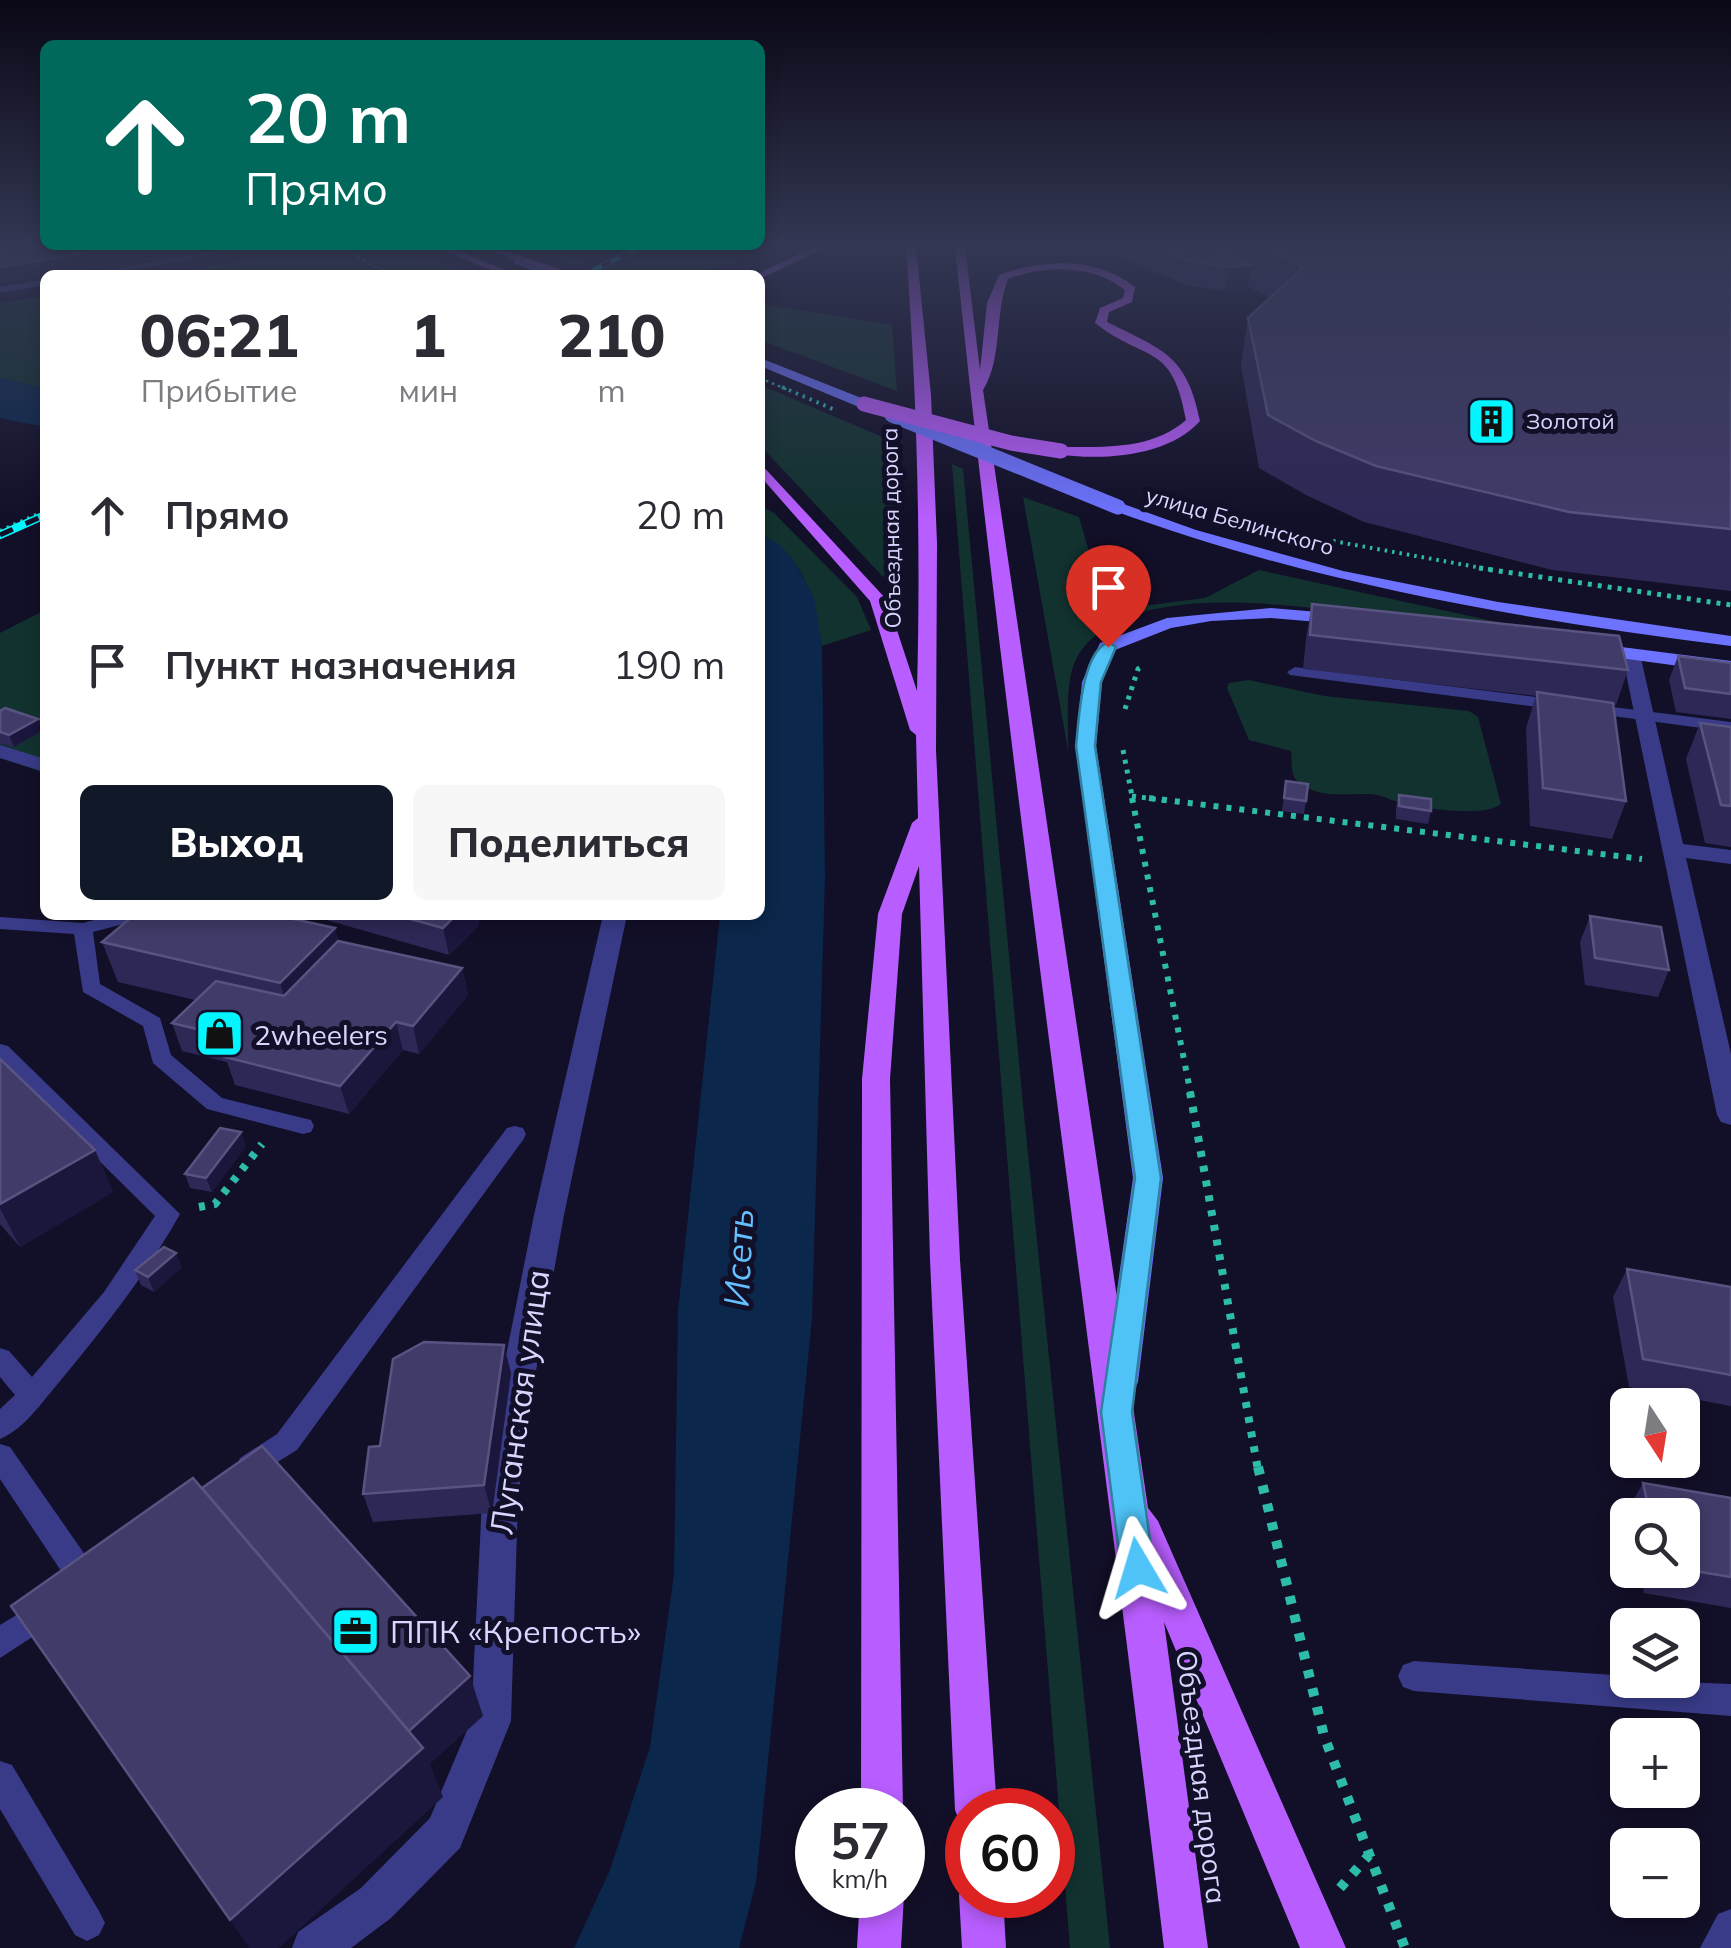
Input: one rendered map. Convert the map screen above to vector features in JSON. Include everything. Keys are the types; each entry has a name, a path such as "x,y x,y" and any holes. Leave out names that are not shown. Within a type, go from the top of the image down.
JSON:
{"main road":[{"name":"Объездная дорога","path":"919,338 929,543 926,750 944,1260 975,1788"},
{"name":"Объездная дорога","path":"969,338 1040,881 1128,1492 1186,1948"},
{"path":"975,396 988,366 990,338"},
{"path":"864,404 904,410 1007,444 1061,451 1144,445 1168,438 1193,420 1184,384 1169,357 1138,338"},
{"name":"улица Белинского","path":"765,364 1157,523 1356,578 1608,626 1731,641"},
{"path":"765,474 878,600 926,750"},
{"path":"1116,1412 1148,1178 1086,746 1092,682 1108,647 1167,623 1271,613 1358,620"},
{"path":"1572,647 1731,667"},
{"path":"882,1788 876,1079 890,914 928,809"},
{"path":"1128,1492 1324,1948"},
{"path":"879,1948 881,1918"},
{"path":"982,1918 984,1948"}],"street":[{"path":"1631,654 1731,1115"},
{"path":"0,751 40,764"},
{"path":"1675,856 1731,857"},
{"name":"Луганская улица","path":"314,1948 376,1903 445,1833 491,1721 500,1500 510,1420 549,1215 615,920"}],"lane":[{"path":"1295,672 1731,727"},
{"path":"0,923 83,928 115,920"},
{"path":"83,928 90,987 153,1022 161,1058 215,1104 303,1126"},
{"path":"0,1051 168,1214 135,1272 33,1396 0,1427"},
{"path":"225,1485 286,1442 515,1134"},
{"path":"0,1359 33,1396"},
{"path":"0,1456 94,1577 0,1643"},
{"path":"1414,1676 1731,1700"},
{"path":"0,1778 87,1922"},
{"path":"1718,1948 1731,1927"}],"path":[{"path":"0,531 40,514"},
{"path":"1328,540 1535,578 1731,606"},
{"path":"1132,796 1675,856"},
{"path":"1159,936 1266,1510 1324,1736 1405,1948"},
{"path":"168,1214 215,1204 257,1152"}],"green space":[{"path":"0,338 40,338 40,388 0,378"},
{"path":"765,338 893,338 897,391 765,342"},
{"path":"765,387 899,444 898,593 765,450"},
{"path":"952,464 963,469 1024,1115 1110,1948 1070,1948 1068,1918 1075,1918 1075,1788 1057,1788"},
{"path":"1023,497 1079,517 1094,569 1120,609 1205,598 1259,570 1562,636 1269,604 1180,605 1139,613 1105,628 1080,652 1071,674 1068,750"},
{"path":"765,508 857,597 871,630 822,646 805,582 777,544 765,537"},
{"path":"40,613 40,771 0,758 0,633"},
{"path":"1249,680 1324,696 1469,711 1478,717 1501,804 1484,810 1443,810 1376,795 1327,794 1310,789 1295,778 1291,751 1249,740 1227,688 1229,683"}],"water":[{"path":"0,378 40,388 40,426 0,418"},
{"name":"Исеть","path":"765,537 779,544 794,561 814,597 822,646 825,877 812,1318 756,1882 739,1948 574,1948 610,1870 650,1747 674,1574 678,1311 719,920 765,920"}],"building":[{"path":"1252,338 1731,338 1731,529 1569,512 1376,466 1316,441 1268,415"},
{"path":"1312,604 1619,636 1628,670 1310,635"},
{"path":"1678,656 1731,663 1731,694 1685,688"},
{"path":"1537,692 1613,703 1626,801 1543,788"},
{"path":"5,708 38,719 9,735 0,732 0,711"},
{"path":"1700,723 1731,727 1731,806 1721,805"},
{"path":"1286,781 1308,784 1306,801 1284,798"},
{"path":"1399,795 1431,799 1431,811 1399,806"},
{"path":"1590,916 1661,927 1669,970 1595,958"},
{"path":"128,920 298,920 335,928 280,983 102,942"},
{"path":"414,920 451,920 443,928"},
{"path":"338,941 462,968 413,1026 396,1022 340,1086 225,1057 242,1040 172,1023 216,981 284,996"},
{"path":"0,1059 95,1150 0,1204"},
{"path":"220,1128 241,1132 206,1178 185,1174"},
{"path":"164,1247 176,1253 148,1277 135,1270"},
{"path":"1627,1269 1731,1287 1731,1375 1643,1359"},
{"path":"424,1342 504,1345 484,1485 363,1494 369,1447 380,1446 393,1359"},
{"path":"262,1446 470,1676 409,1731 202,1488"},
{"path":"193,1478 423,1748 230,1920 11,1606"},
{"path":"1643,1483 1731,1498 1731,1577 1700,1572 1700,1498 1646,1498"}],"railway":[{"path":"0,535 40,517"}],"place":[{"name":"Золотой","path":"1491,421"},
{"name":"2wheelers","path":"219,1034"},
{"name":"ППК «Крепость»","path":"355,1631"}],"route":[{"path":"1108,647 1092,682 1086,746 1148,1178 1116,1412 1138,1568"}]}
